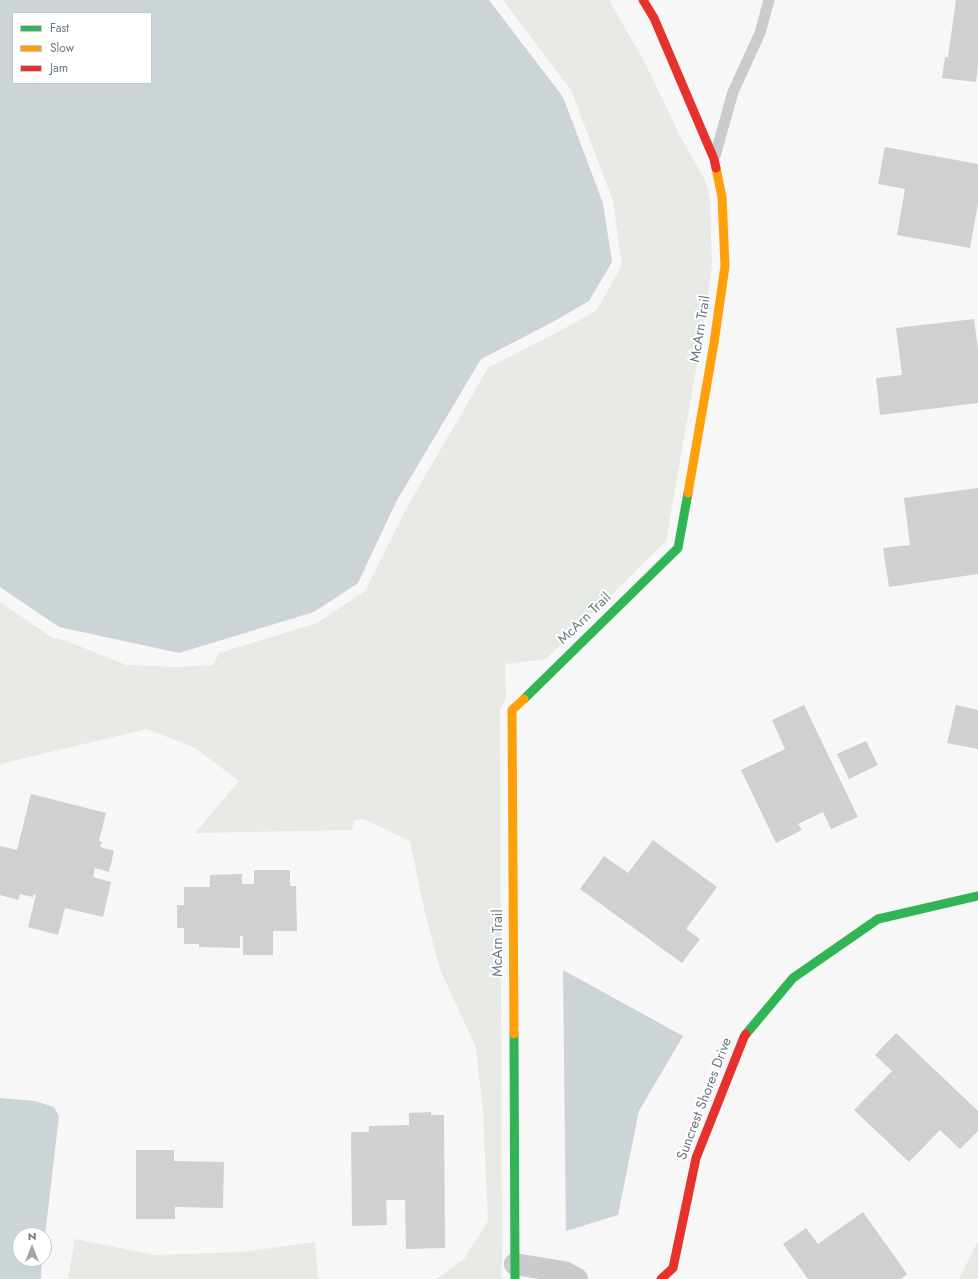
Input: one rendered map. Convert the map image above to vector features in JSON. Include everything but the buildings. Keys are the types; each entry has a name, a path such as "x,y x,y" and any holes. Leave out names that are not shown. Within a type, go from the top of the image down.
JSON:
{"street":[{"name":"McArn Trail","path":"515,1271 512,710 678,548 714,343 725,266 722,197 714,159 654,18 643,0"},
{"name":"Suncrest Shores Drive","path":"661,1279 673,1268 696,1158 744,1038 793,978 878,919 978,896"},
{"path":"515,1271 564,1272 578,1279"}],"lane":[{"path":"714,159 733,92 760,33 769,0"}],"shaded area":[{"path":"0,0 489,0 563,97 603,203 612,262 589,301 551,323 481,359 396,502 358,583 314,612 179,653 59,627 0,587"},
{"path":"503,0 609,0 645,63 681,138 705,180 710,199 712,266 702,335 666,541 546,659 505,664 506,698 500,710 502,1279 436,1279 464,1259 488,1221 483,1111 476,1048 440,969 425,913 410,841 364,819 355,820 351,830 195,833 239,781 195,748 147,729 0,764 0,602 53,638 64,640 126,665 175,667 213,665 219,653 317,623 365,591 406,509 488,368 594,312 598,308 622,265 613,201 571,90"},
{"path":"563,970 683,1036 639,1111 618,1215 566,1231"},
{"path":"0,1098 35,1101 54,1107 59,1116 46,1227 12,1227 12,1267 42,1267 41,1279 0,1279"},
{"path":"75,1239 155,1255 242,1252 315,1242 318,1279 68,1279"},
{"path":"978,1242 978,1279 959,1279 975,1247"}],"traffic: fast":[{"path":"524,699 678,548 688,493"},
{"path":"746,1034 793,978 878,919 978,896"},
{"path":"514,1034 515,1279"}],"traffic: slow":[{"path":"688,493 714,343 725,266 722,197 716,168"},
{"path":"514,1034 512,710 524,699"}],"traffic: jam":[{"path":"643,0 654,18 714,159 716,168"},
{"path":"661,1279 673,1268 696,1158 746,1034"}]}
